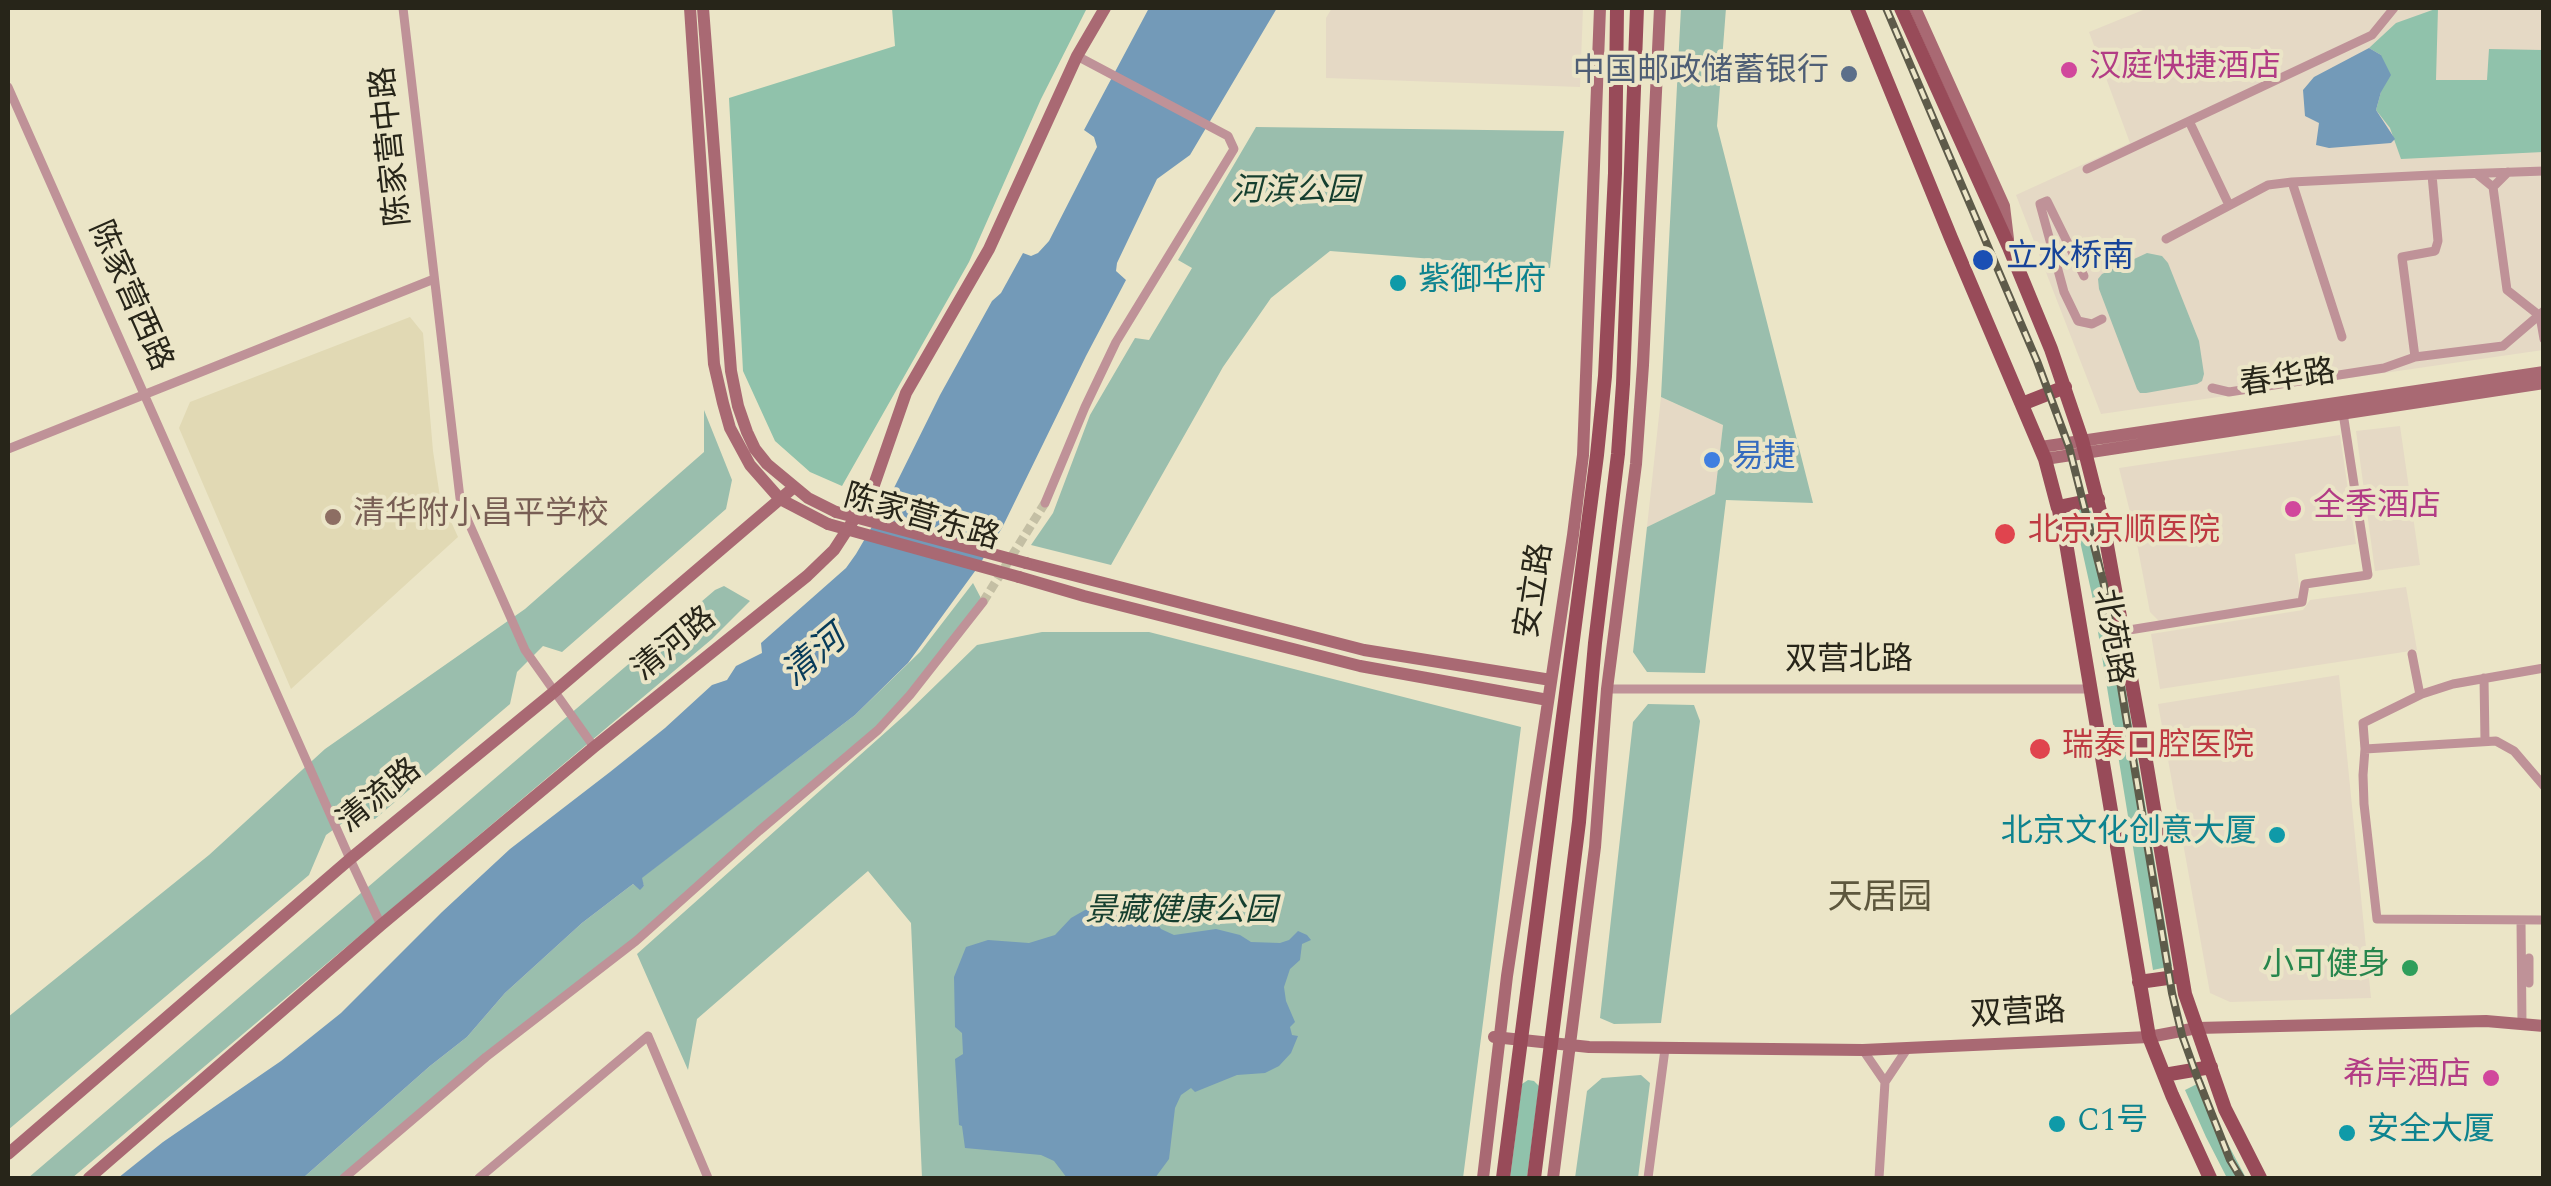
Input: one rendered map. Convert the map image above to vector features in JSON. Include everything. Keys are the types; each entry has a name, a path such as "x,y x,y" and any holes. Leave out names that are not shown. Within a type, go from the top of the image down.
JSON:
{"main road":[{"name":"安立路","path":"1503,1178 1588,538 1603,396 1615,173 1617,8"},
{"name":"安立路","path":"1534,1178 1579,822 1594,643 1618,454 1637,8"},
{"name":"北苑路","path":"1857,8 2043,453 2058,507 2091,688 2149,1037 2210,1178"},
{"name":"北苑路","path":"1901,8 2009,246 2084,446 2123,631 2182,976 2225,1109 2260,1178"},
{"path":"2022,404 2065,388"},
{"path":"2058,507 2098,500"},
{"path":"2138,982 2182,976"},
{"path":"2164,1075 2210,1068"}],"street":[{"name":"陈家营中路","path":"403,8 460,498 525,650 594,746"},
{"name":"陈家营东路","path":"690,8 714,364 730,428 750,465 780,499 1084,596 1360,666 1548,700"},
{"name":"陈家营东路","path":"704,8 730,371 746,432 755,449 793,488 832,518 1026,562 1364,650 1551,680"},
{"name":"清河路","path":"90,1178 381,925 834,550 874,485 906,393 989,249 1077,56 1106,8"},
{"name":"安立路","path":"1484,1178 1497,1038 1582,454 1600,8"},
{"path":"1553,1178 1595,847 1607,689 1636,464 1660,8"},
{"name":"北苑路","path":"1915,8 2004,206 2009,246"},
{"path":"2087,169 2372,35 2394,8"},
{"path":"1046,503 1116,342 1234,149 1228,136 1077,56"},
{"name":"陈家营西路","path":"8,86 144,394 8,449"},
{"path":"2189,121 2230,205"},
{"path":"2166,239 2268,184 2544,171"},
{"path":"2493,187 2508,172"},
{"path":"2476,173 2493,187 2507,290 2542,314"},
{"path":"2415,357 2402,257 2435,251 2438,241 2432,175"},
{"path":"2292,182 2342,337"},
{"path":"2084,276 2047,201 2040,204 2064,292 2078,321 2092,324 2102,318"},
{"path":"381,925 144,394 434,279"},
{"path":"2212,388 2228,392 2384,368 2415,357 2503,346 2542,314"},
{"path":"2542,314 2544,339"},
{"name":"春华路","path":"2043,453 2544,372"},
{"name":"春华路","path":"2084,446 2544,383"},
{"path":"2123,631 2302,602 2305,584 2368,575 2343,413"},
{"name":"清流路","path":"8,1154 350,859 793,488"},
{"path":"344,1178 486,1058 636,941 878,730 910,696 983,602"},
{"path":"2412,654 2420,695"},
{"path":"2544,668 2453,684 2420,695 2364,723 2362,775 2378,919 2544,920"},
{"path":"2484,678 2485,742"},
{"name":"双营北路","path":"1607,689 2091,688"},
{"path":"2365,750 2496,741 2514,750 2544,786"},
{"path":"2521,920 2522,1024"},
{"path":"2529,958 2529,983"},
{"name":"双营路","path":"1497,1038 1570,1046 1863,1050 2149,1037 2197,1028 2486,1021 2544,1026"},
{"path":"479,1178 648,1036 708,1178"},
{"path":"1648,1178 1665,1049"},
{"path":"1879,1178 1885,1082 1907,1049"},
{"path":"1863,1050 1885,1082"}],"shaded area":[{"path":"1332,8 1583,8 1580,87 1326,78 1326,18"},
{"path":"2148,8 2387,8 2390,14 2405,8 2543,8 2543,350 2101,414 2016,195 2130,143 2089,32"},
{"name":"清华附小昌平学校","path":"410,317 423,333 440,497 458,537 291,689 179,428 190,402"},
{"path":"1661,397 1723,425 1715,494 1647,527"},
{"path":"2400,426 2420,565 2375,571 2356,431"},
{"path":"2340,435 2356,544 2295,554 2301,601 2159,621 2150,612 2119,468"},
{"path":"2406,587 2417,650 2160,689 2151,634 2303,610 2310,600"},
{"path":"2339,675 2371,998 2230,1002 2210,993 2158,704"}],"green space":[{"path":"892,8 1087,8 1041,99 969,262 842,486 810,472 775,441 743,371 729,98 895,46"},
{"path":"1681,8 1726,8 1717,126 1813,503 1726,500 1705,673 1647,672 1633,652 1647,527 1715,494 1723,425 1661,397"},
{"path":"2438,8 2436,80 2487,80 2489,49 2543,50 2543,152 2401,159 2390,128 2376,110 2381,92 2381,55 2369,48 2396,23"},
{"name":"河滨公园","path":"1256,127 1564,131 1550,268 1330,251 1271,298 1223,367 1111,565 1031,545 1053,513 1090,415 1135,338 1149,340 1192,268 1178,260"},
{"path":"2147,253 2162,256 2168,263 2199,341 2204,374 2197,384 2146,393 2137,389 2098,279"},
{"path":"704,410 732,480 726,509 562,652 543,646 517,672 510,704 375,819 351,817 326,835 309,875 8,1130 8,1017 209,855 325,749 525,609 704,452"},
{"path":"2082,508 2091,511 2114,617 2172,966 2153,970 2092,595 2074,514"},
{"path":"973,583 983,602 878,730 636,941 486,1057 344,1178 303,1178 467,1037 505,993 582,923 633,884 640,889 644,886 641,878 855,715 920,652"},
{"path":"724,586 750,601 712,639 72,1178 28,1178 715,590"},
{"name":"景藏健康公园","path":"1042,632 1149,632 1521,727 1463,1178 922,1178 911,923 868,871 697,1019 688,1070 637,954 906,714 977,645"},
{"path":"1648,704 1694,705 1700,721 1661,1023 1614,1024 1600,1018 1633,722"},
{"path":"1641,1075 1650,1083 1638,1178 1575,1178 1587,1091 1602,1078"},
{"path":"1528,1080 1539,1086 1527,1178 1510,1178 1522,1084"},
{"path":"2203,1081 2222,1133 2246,1178 2227,1178 2185,1090"}],"water":[{"name":"清河","path":"1149,8 1277,8 1190,155 1157,179 1117,263 1116,271 1126,280 1002,528 908,663 855,715 642,878 644,886 640,890 633,884 582,923 505,993 467,1037 303,1178 118,1178 341,1013 510,849 665,728 712,685 727,680 736,666 762,653 761,643 846,568 891,494 992,301 1001,293 1023,253 1038,253 1049,241 1097,147 1094,137 1084,130"},
{"path":"2369,48 2381,55 2391,75 2376,110 2395,139 2391,143 2329,148 2316,145 2319,123 2305,116 2303,90 2314,77"},
{"path":"1121,905 1148,911 1161,929 1174,935 1216,929 1251,942 1280,943 1298,931 1307,935 1311,940 1302,944 1300,960 1290,969 1284,987 1295,1022 1290,1027 1292,1035 1298,1036 1291,1053 1265,1073 1237,1075 1195,1092 1191,1088 1181,1095 1175,1108 1169,1159 1155,1178 1067,1178 1054,1161 1041,1155 965,1148 959,1125 955,1059 963,1054 962,1033 955,1027 954,977 966,947 988,940 1029,943 1055,935 1085,910"}],"tunnel":[{"path":"983,602 1045,503"}],"railway":[{"path":"1886,8 2037,361 2069,447 2104,585 2172,993 2196,1074 2241,1178"}],"place":[{"name":"汉庭快捷酒店","path":"2069,70"},
{"name":"中国邮政储蓄银行","path":"1849,74"},
{"name":"立水桥南","path":"1983,260"},
{"name":"紫御华府","path":"1398,283"},
{"name":"易捷","path":"1712,460"},
{"name":"全季酒店","path":"2293,509"},
{"name":"清华附小昌平学校","path":"333,517"},
{"name":"北京京顺医院","path":"2005,534"},
{"name":"瑞泰口腔医院","path":"2040,749"},
{"name":"北京文化创意大厦","path":"2277,835"},
{"name":"小可健身","path":"2410,968"},
{"name":"希岸酒店","path":"2491,1078"},
{"name":"C1号","path":"2057,1124"},
{"name":"安全大厦","path":"2347,1133"}],"district":[{"name":"天居园","path":"1880,901"}]}
